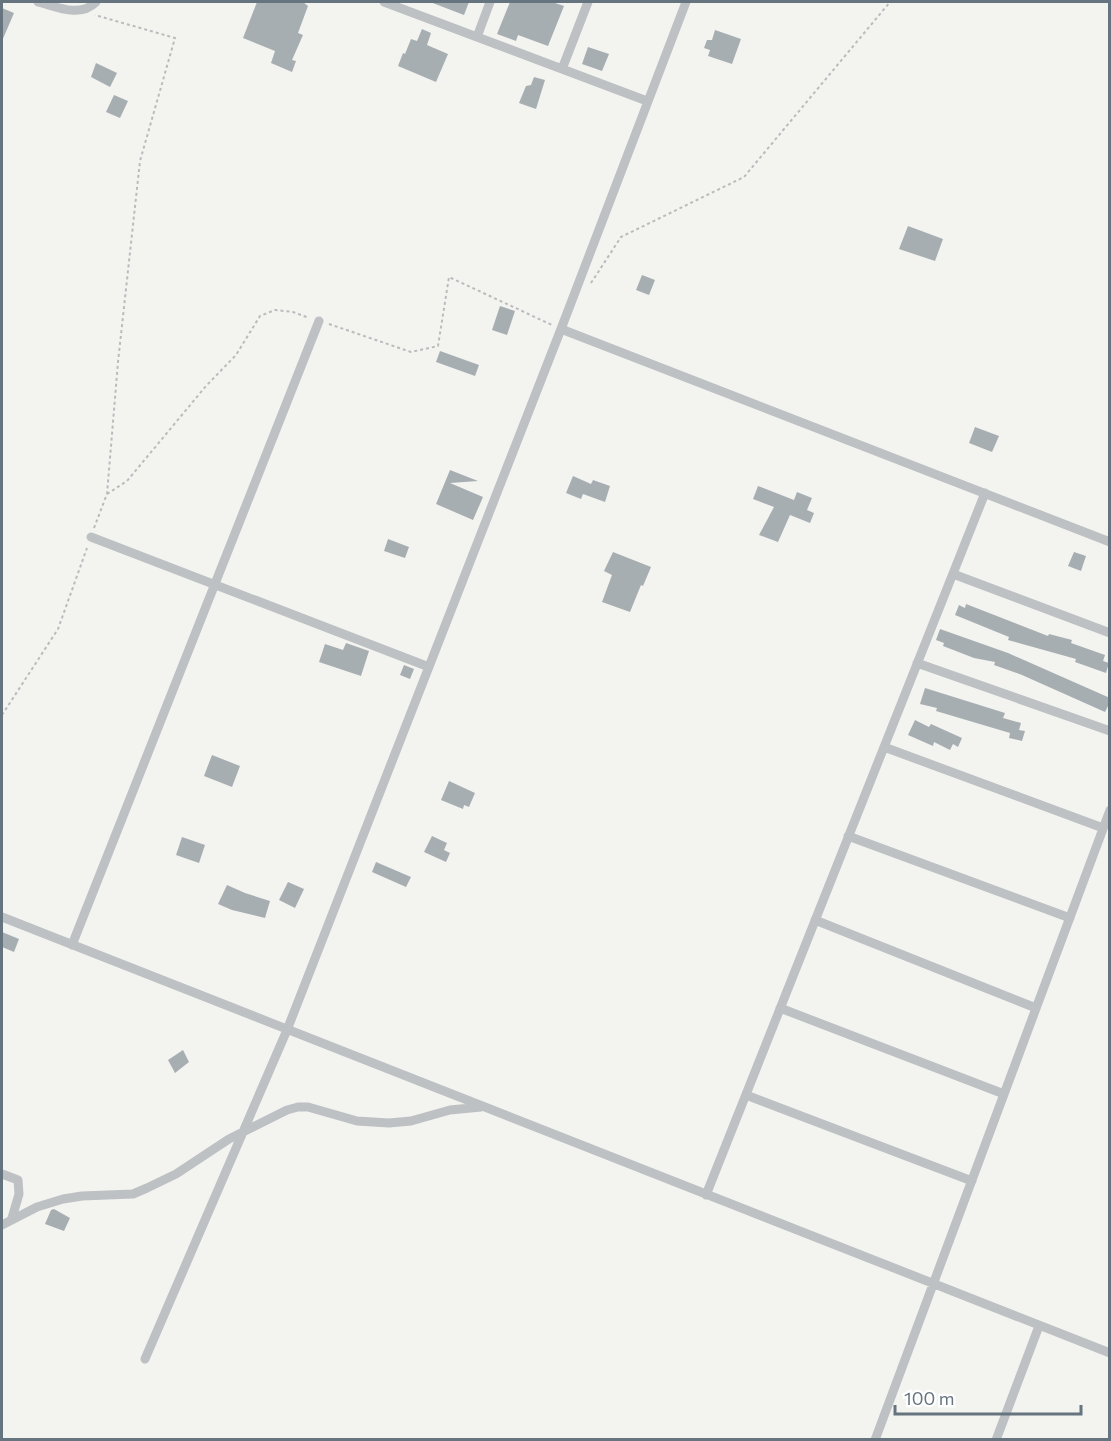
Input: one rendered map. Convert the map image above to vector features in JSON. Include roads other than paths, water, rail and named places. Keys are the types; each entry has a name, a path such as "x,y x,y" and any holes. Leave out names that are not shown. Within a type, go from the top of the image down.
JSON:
{"street":[{"path":"38,2 78,10 86,9 96,2"},
{"path":"390,2 647,101"},
{"path":"477,37 490,2"},
{"path":"562,69 588,2"},
{"path":"145,1359 287,1030 686,2"},
{"path":"72,945 319,321"},
{"path":"561,329 1110,542"},
{"path":"706,1195 985,493"},
{"path":"91,537 429,667"},
{"path":"953,574 1110,633"},
{"path":"917,663 1110,731"},
{"path":"884,747 1103,828"},
{"path":"875,1440 1110,810"},
{"path":"849,837 1070,918"},
{"path":"2,917 1110,1353"},
{"path":"815,920 1036,1008"},
{"path":"780,1008 1004,1094"},
{"path":"746,1095 972,1181"},
{"path":"2,1225 37,1207 63,1199 133,1194 176,1174 229,1139 287,1110 298,1107 308,1107 357,1121 389,1123 411,1121 450,1110 483,1107"},
{"path":"2,1174 18,1180 19,1194 12,1218"},
{"path":"996,1440 1039,1326"}]}
